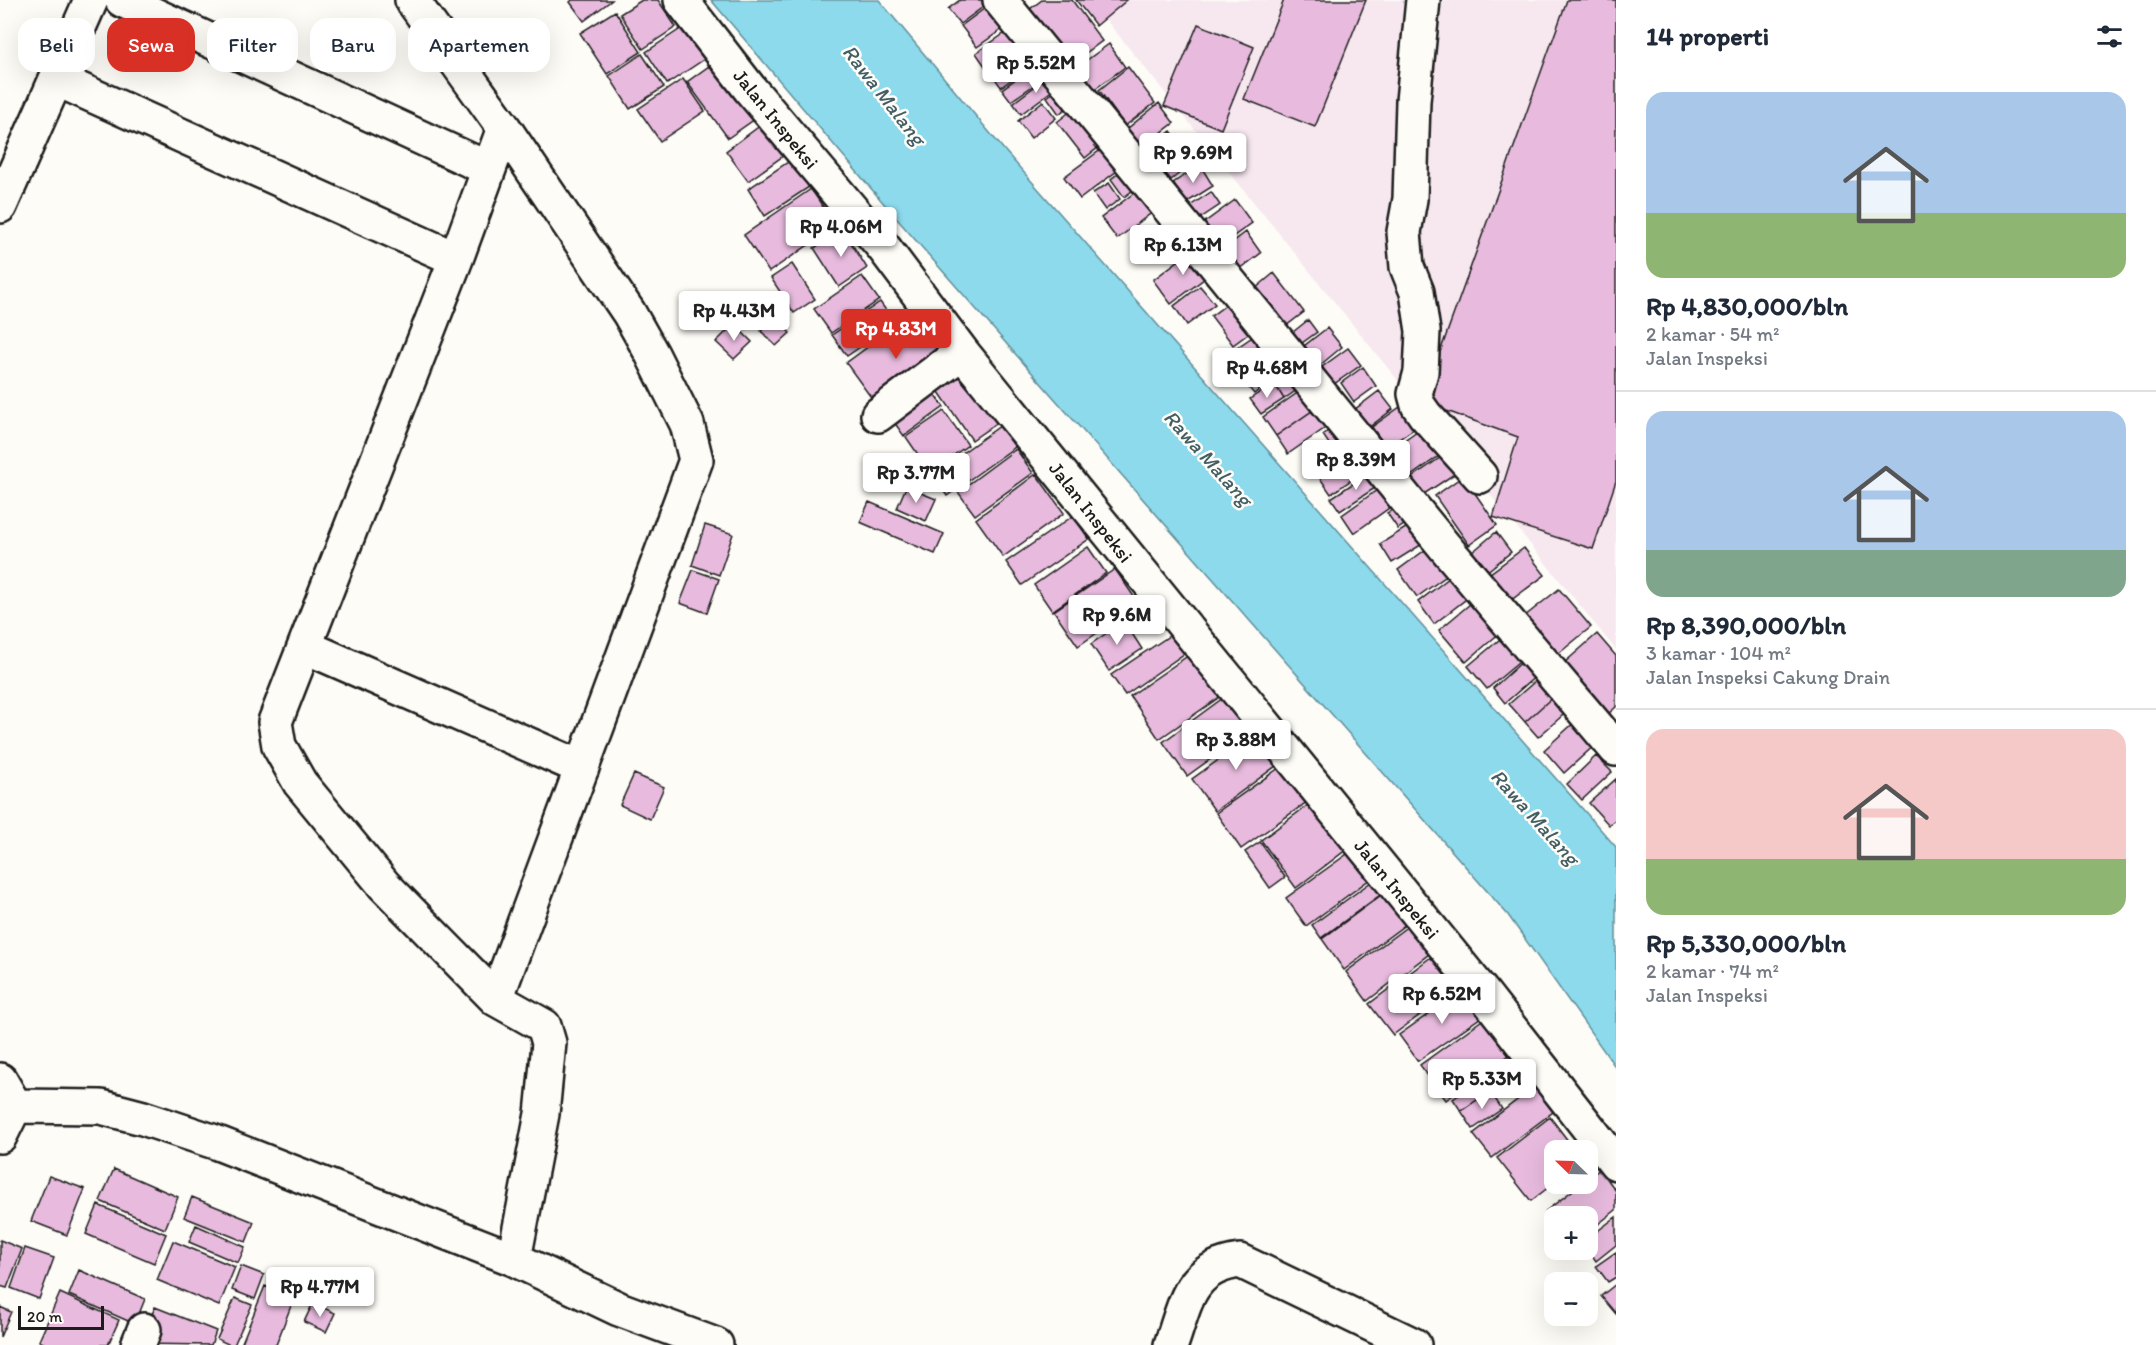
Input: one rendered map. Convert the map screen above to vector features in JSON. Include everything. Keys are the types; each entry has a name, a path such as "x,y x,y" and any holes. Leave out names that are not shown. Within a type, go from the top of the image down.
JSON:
{"street":[{"path":"0,206 91,0"},
{"path":"122,0 489,169"},
{"path":"412,0 504,128 629,313 687,424 696,460 496,999"},
{"name":"Jalan Inspeksi","path":"681,0 750,89 884,248 962,352 1483,993 1616,1163"},
{"path":"1000,0 1438,538 1616,749"},
{"path":"1423,0 1413,101 1410,199 1404,232 1407,267 1417,292 1423,331 1420,372 1415,394 1425,415 1480,476"},
{"path":"56,79 456,259"},
{"path":"504,128 456,259 275,722 279,746 300,783 384,885 496,999 543,1026 549,1043 542,1114 513,1259"},
{"path":"878,415 962,352"},
{"path":"306,647 582,768"},
{"path":"0,1136 8,1093 100,1107 144,1118 215,1142 513,1259 619,1309 716,1345"},
{"path":"1171,1345 1190,1293 1200,1276 1221,1263 1240,1261 1414,1345"}],"shaded area":[{"path":"1090,0 1616,0 1616,650"}],"water":[{"name":"Rawa Malang","path":"711,0 879,0 1005,151 1616,847 1616,1068 1508,915 897,219"}],"building":[{"path":"572,0 612,0 584,21 570,2"},
{"path":"642,0 658,0 676,27 643,49 620,14"},
{"path":"960,0 991,1 960,24 948,9"},
{"path":"1042,0 1072,0 1102,41 1071,64 1030,9"},
{"path":"1076,0 1127,0 1096,26"},
{"path":"1284,0 1366,0 1315,127 1244,99"},
{"path":"1567,0 1616,0 1616,481 1593,549 1493,517 1518,437 1422,402"},
{"path":"992,3 1008,25 977,47 961,26"},
{"path":"615,11 641,52 607,74 580,33"},
{"path":"1198,24 1254,47 1221,129 1164,106"},
{"path":"685,26 706,58 667,84 646,52"},
{"path":"1011,29 1022,45 987,69 976,53"},
{"path":"1109,44 1125,67 1092,91 1076,68"},
{"path":"1024,46 1035,63 1001,87 989,70"},
{"path":"642,54 664,87 630,109 609,76"},
{"path":"720,58 762,114 728,138 687,82"},
{"path":"1035,65 1044,78 1011,101 1002,89"},
{"path":"1128,67 1155,103 1125,126 1099,90"},
{"path":"1050,75 1058,86 1021,114 1013,103"},
{"path":"683,79 705,111 660,141 638,109"},
{"path":"1061,87 1073,103 1059,114 1047,97"},
{"path":"1043,101 1056,118 1031,138 1018,121"},
{"path":"1159,103 1174,123 1141,148 1127,129"},
{"path":"1077,106 1104,143 1085,158 1057,122"},
{"path":"761,125 783,156 748,181 726,151"},
{"path":"1171,131 1181,144 1156,164 1145,152"},
{"path":"1110,143 1126,164 1080,199 1064,177"},
{"path":"1183,146 1195,161 1171,180 1159,165"},
{"path":"791,160 809,187 765,216 748,189"},
{"path":"1200,165 1213,186 1186,203 1173,183"},
{"path":"1128,166 1141,184 1124,197 1111,179"},
{"path":"1109,183 1120,199 1105,210 1093,193"},
{"path":"1142,187 1158,208 1117,239 1101,218"},
{"path":"811,189 836,226 769,272 744,235"},
{"path":"1211,192 1220,205 1199,219 1190,206"},
{"path":"1235,200 1252,223 1217,248 1201,225"},
{"path":"843,230 867,268 839,287 814,248"},
{"path":"1246,232 1261,253 1240,269 1225,248"},
{"path":"1195,248 1213,272 1171,304 1153,280"},
{"path":"792,264 815,299 794,313 771,278"},
{"path":"1274,273 1304,312 1286,326 1256,288"},
{"path":"862,276 879,300 831,333 814,309"},
{"path":"1200,286 1215,304 1187,325 1174,306"},
{"path":"1234,299 1256,328 1233,345 1211,316"},
{"path":"880,302 895,323 847,356 832,335"},
{"path":"914,313 945,357 878,407 846,363"},
{"path":"775,317 790,333 776,346 761,331"},
{"path":"1308,320 1317,332 1302,343 1293,332"},
{"path":"734,324 752,342 734,359 716,342"},
{"path":"1327,328 1342,347 1319,366 1304,346"},
{"path":"1261,331 1275,352 1246,372 1232,351"},
{"path":"1348,348 1361,365 1334,384 1322,367"},
{"path":"1277,352 1288,367 1254,394 1242,379"},
{"path":"956,361 998,422 972,440 930,379"},
{"path":"1363,367 1376,386 1354,402 1341,383"},
{"path":"1293,369 1304,385 1284,399 1274,383"},
{"path":"927,382 944,407 904,436 886,411"},
{"path":"1274,383 1284,399 1261,414 1250,399"},
{"path":"1306,387 1319,406 1276,436 1263,417"},
{"path":"1379,391 1393,409 1368,428 1354,410"},
{"path":"1319,406 1331,424 1288,454 1276,436"},
{"path":"1400,407 1415,428 1386,448 1372,427"},
{"path":"944,411 968,445 930,472 906,437"},
{"path":"1336,425 1349,443 1335,453 1323,435"},
{"path":"1000,426 1015,447 959,487 944,466"},
{"path":"1424,426 1443,453 1408,478 1389,451"},
{"path":"1351,446 1367,469 1331,494 1315,471"},
{"path":"1016,449 1033,473 975,515 958,492"},
{"path":"1444,455 1456,473 1421,496 1410,479"},
{"path":"944,466 959,487 947,496 932,475"},
{"path":"1372,471 1381,484 1340,511 1331,498"},
{"path":"1036,474 1064,513 1003,557 976,519"},
{"path":"1463,476 1497,525 1469,545 1435,496"},
{"path":"1387,483 1399,501 1354,533 1342,515"},
{"path":"906,487 936,499 926,521 897,508"},
{"path":"869,502 944,534 935,554 860,522"},
{"path":"1404,502 1414,518 1398,529 1387,513"},
{"path":"1073,516 1089,539 1022,585 1006,562"},
{"path":"1412,524 1424,543 1392,563 1380,544"},
{"path":"705,525 733,534 719,575 692,565"},
{"path":"1496,532 1511,552 1485,573 1470,554"},
{"path":"1436,542 1456,569 1417,597 1398,570"},
{"path":"1088,547 1106,573 1052,611 1034,585"},
{"path":"1524,548 1545,575 1510,601 1489,574"},
{"path":"1115,569 1139,604 1078,646 1054,611"},
{"path":"693,570 719,579 707,613 680,603"},
{"path":"1458,571 1474,593 1434,624 1418,602"},
{"path":"1559,589 1591,627 1552,659 1520,620"},
{"path":"1476,599 1502,631 1466,662 1439,630"},
{"path":"1124,621 1142,649 1109,671 1091,644"},
{"path":"1175,632 1188,651 1125,695 1111,675"},
{"path":"1597,634 1616,656 1616,707 1608,714 1564,663"},
{"path":"1505,635 1524,658 1487,689 1468,666"},
{"path":"1192,653 1221,696 1159,739 1130,696"},
{"path":"1524,660 1537,675 1505,703 1493,688"},
{"path":"1541,676 1556,694 1525,722 1509,704"},
{"path":"1556,694 1570,709 1538,737 1525,722"},
{"path":"1223,698 1248,732 1187,776 1163,742"},
{"path":"1577,720 1597,743 1564,773 1544,750"},
{"path":"1257,732 1280,763 1215,811 1192,779"},
{"path":"1596,756 1612,772 1582,800 1567,784"},
{"path":"1286,763 1311,799 1241,849 1216,813"},
{"path":"634,774 664,787 650,819 620,805"},
{"path":"1616,779 1616,819 1609,825 1589,803"},
{"path":"1312,802 1347,849 1296,888 1261,840"},
{"path":"1260,842 1285,877 1270,888 1245,852"},
{"path":"1350,852 1370,879 1306,926 1286,898"},
{"path":"1371,882 1380,895 1321,938 1312,925"},
{"path":"1384,893 1406,924 1344,970 1322,939"},
{"path":"1408,926 1429,954 1367,1001 1346,972"},
{"path":"1431,957 1455,989 1393,1035 1369,1004"},
{"path":"1465,988 1484,1015 1418,1061 1399,1035"},
{"path":"1489,1015 1515,1051 1446,1100 1420,1065"},
{"path":"1482,1079 1490,1091 1461,1111 1453,1099"},
{"path":"1534,1087 1553,1112 1492,1158 1473,1134"},
{"path":"1490,1091 1502,1109 1473,1129 1461,1111"},
{"path":"1550,1117 1567,1140 1544,1140 1544,1191 1531,1201 1497,1158"},
{"path":"114,1169 178,1197 165,1229 100,1201"},
{"path":"1600,1169 1616,1191 1616,1210 1598,1224 1598,1206 1552,1206 1568,1194 1598,1194 1598,1171"},
{"path":"49,1176 85,1189 67,1235 31,1221"},
{"path":"192,1197 254,1222 246,1242 184,1217"},
{"path":"98,1205 166,1234 154,1263 86,1234"},
{"path":"1616,1217 1616,1245 1598,1259 1598,1231"},
{"path":"196,1225 245,1247 238,1263 189,1242"},
{"path":"0,1240 22,1249 7,1288 0,1286"},
{"path":"173,1241 235,1267 219,1306 157,1280"},
{"path":"25,1248 54,1258 39,1299 11,1288"},
{"path":"1616,1252 1616,1277 1608,1282 1596,1266"},
{"path":"241,1266 264,1275 255,1299 232,1290"},
{"path":"79,1270 145,1299 135,1324 69,1295"},
{"path":"1616,1284 1616,1314 1601,1296"},
{"path":"265,1286 294,1298 276,1345 241,1345"},
{"path":"60,1293 119,1320 108,1345 47,1345 39,1341"},
{"path":"235,1298 252,1305 234,1345 230,1345 217,1339"},
{"path":"313,1303 335,1313 326,1332 304,1322"},
{"path":"0,1307 11,1312 0,1337"},
{"path":"155,1307 216,1331 211,1345 140,1344"}]}
